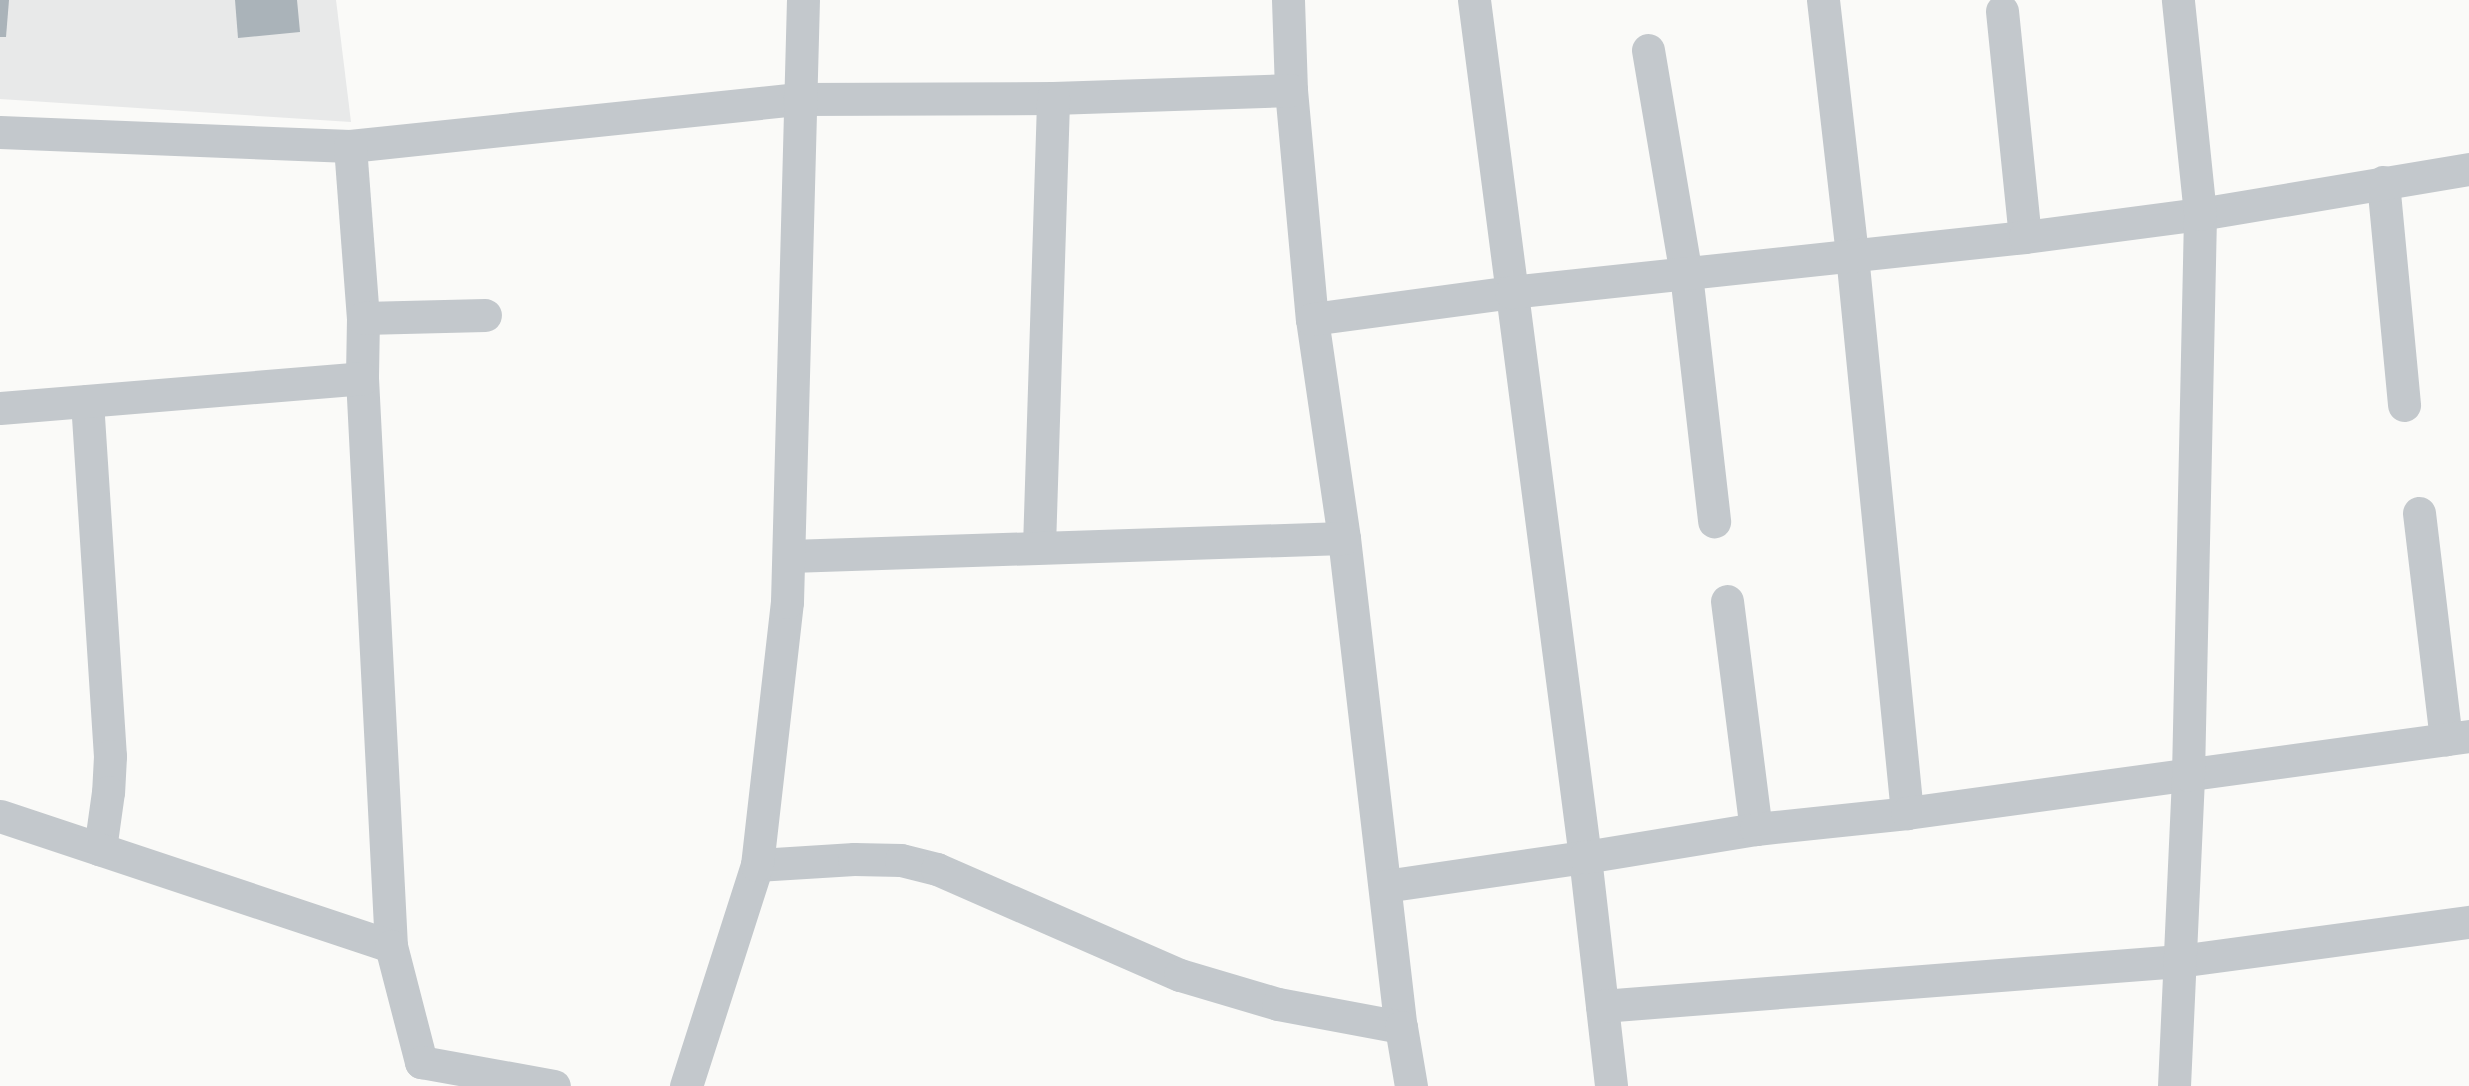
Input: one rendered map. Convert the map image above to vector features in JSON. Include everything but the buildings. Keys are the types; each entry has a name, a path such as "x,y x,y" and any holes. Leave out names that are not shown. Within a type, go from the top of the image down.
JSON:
{"street":[{"path":"686,1086 757,865 790,556 802,0"},
{"path":"1288,0 1291,90 1312,319 1344,538 1401,1027 1411,1086"},
{"path":"1474,0 1585,857 1611,1086"},
{"path":"1823,0 1852,255 1907,813"},
{"path":"2174,1086 2188,775 2200,214 2178,0"},
{"path":"2002,11 2025,237"},
{"path":"1648,50 1686,274 1714,521"},
{"path":"0,132 350,146 800,99 1053,98 1291,90"},
{"path":"1039,547 1053,98"},
{"path":"350,146 363,318 362,378 391,946 413,1074 554,1086"},
{"path":"1312,319 1511,292 2025,237 2200,214 2469,169"},
{"path":"2383,182 2404,405"},
{"path":"363,318 485,315"},
{"path":"0,408 362,378"},
{"path":"87,401 110,756 108,792 100,849"},
{"path":"1385,886 1756,829 1907,813 2457,738 2419,513"},
{"path":"790,556 1344,538"},
{"path":"1727,602 1756,829"},
{"path":"0,816 391,946"},
{"path":"757,865 854,859 901,860 937,869 1180,975 1278,1004 1401,1027"},
{"path":"1602,1006 2179,961 2469,922"}],"shaded area":[{"path":"0,0 336,0 351,122 0,99"}]}
